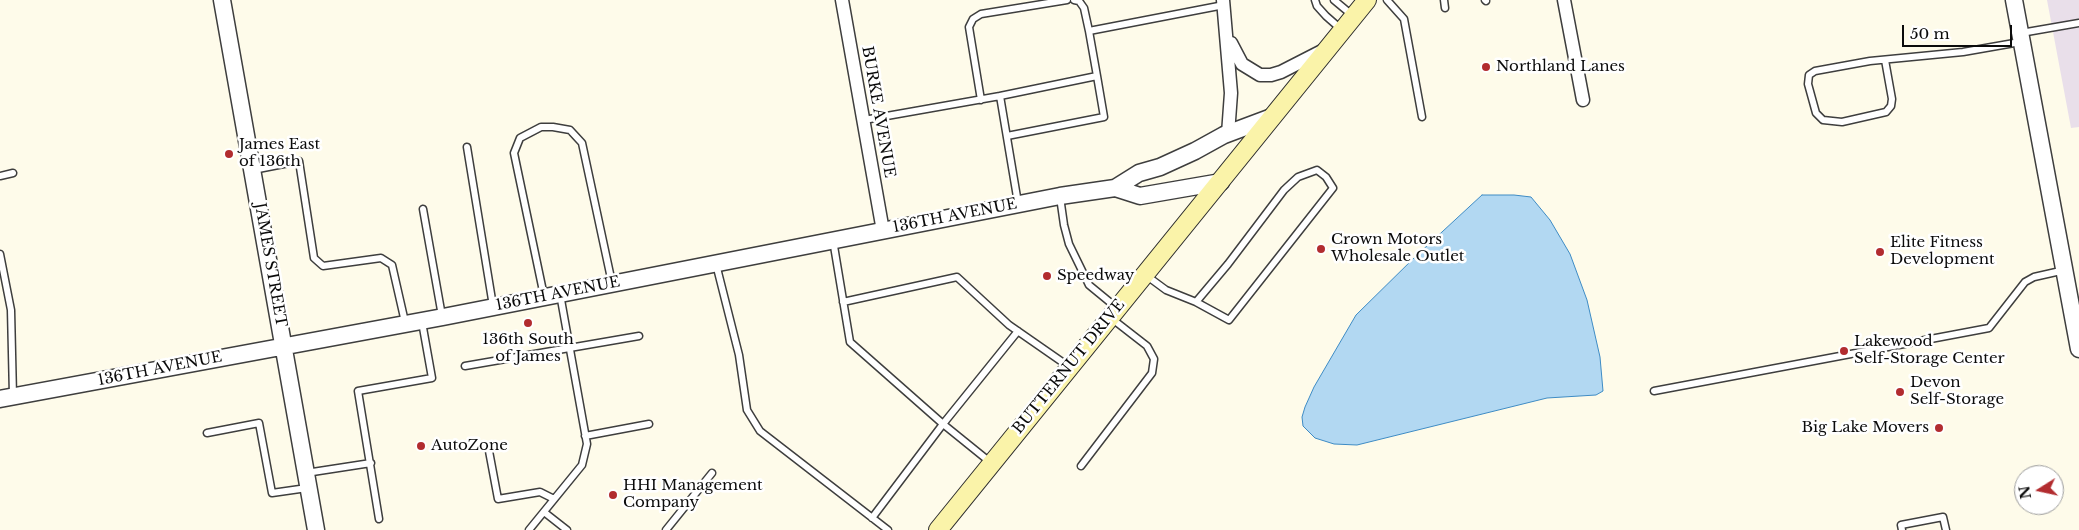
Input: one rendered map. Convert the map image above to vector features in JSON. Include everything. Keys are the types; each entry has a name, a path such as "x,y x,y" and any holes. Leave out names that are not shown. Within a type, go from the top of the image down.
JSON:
{"main road":[{"name":"BUTTERNUT DRIVE","path":"938,530 1144,273 1221,182 1366,0"}],"street":[{"name":"JAMES STREET","path":"222,0 316,530"},
{"name":"BURKE AVENUE","path":"842,0 883,231"},
{"path":"1564,0 1583,100"},
{"path":"2014,0 2079,349"},
{"path":"1224,2 1232,105 1228,134"},
{"path":"1227,34 1242,64 1260,76 1281,72 1328,48"},
{"name":"136TH AVENUE","path":"6,398 443,317 1060,196 1115,188 1139,173 1160,167 1228,134 1272,117"},
{"name":"136TH AVENUE","path":"1115,188 1140,196 1221,182"}],"lane":[{"path":"981,100 969,27 973,19 981,14 1067,0"},
{"path":"1007,136 1104,117 1084,8 1079,1 1074,0"},
{"path":"1315,0 1317,6 1342,30"},
{"path":"1334,0 1353,16"},
{"path":"1387,0 1404,19 1422,117"},
{"path":"1444,0 1446,8"},
{"path":"1089,31 1224,2"},
{"path":"1885,60 1892,99 1891,106 1886,112 1842,122 1823,120 1816,112 1808,84 1809,75 1815,71 1885,60 1963,52 2079,23"},
{"path":"864,120 981,100 1097,76"},
{"path":"1000,96 1018,204"},
{"path":"529,530 582,465 587,444 569,349 552,295 514,153 520,138 541,127 553,127 570,130 582,143 612,283"},
{"path":"467,147 493,307"},
{"path":"252,170 299,161 314,258 323,266 381,258 392,265 405,324"},
{"path":"1144,273 1166,290 1196,302 1229,320 1333,188 1326,177 1317,170 1298,177 1284,190 1228,264 1196,302"},
{"path":"0,176 13,173"},
{"path":"1060,196 1069,244 1089,285 1147,346 1154,359 1152,373 1081,466"},
{"path":"423,209 443,317"},
{"path":"833,240 850,342 991,464"},
{"path":"0,254 11,310 6,398"},
{"path":"716,263 739,355 747,410 760,431 888,530"},
{"path":"1654,391 1989,328 2025,282 2034,277 2065,270"},
{"path":"843,302 957,277 1018,331 1069,367"},
{"path":"379,519 358,391 432,378 422,321"},
{"path":"872,518 943,424 1018,331"},
{"path":"466,366 639,336"},
{"path":"208,432 259,423 272,493 308,480 371,463"},
{"path":"585,436 649,424"},
{"path":"488,451 498,499 540,492 554,499"},
{"path":"666,530 712,473"},
{"path":"544,512 567,530"},
{"path":"1902,530 1901,525 1943,517 1946,530"}],"shaded area":[{"path":"2047,0 2079,0 2079,127 2071,128"}],"water":[{"path":"1482,195 1531,197 1550,220 1570,254 1587,300 1600,357 1603,391 1596,395 1547,398 1357,445 1334,444 1315,438 1303,426 1302,417 1305,407 1314,387 1356,315"}],"place":[{"name":"Northland Lanes","path":"1486,67"},
{"name":"James East of 136th","path":"229,154"},
{"name":"Crown Motors Wholesale Outlet","path":"1321,249"},
{"name":"Elite Fitness Development","path":"1880,252"},
{"name":"Speedway","path":"1047,276"},
{"name":"136th South of James","path":"528,323"},
{"name":"Lakewood Self-Storage Center","path":"1844,351"},
{"name":"Devon Self-Storage","path":"1900,392"},
{"name":"Big Lake Movers","path":"1939,428"},
{"name":"AutoZone","path":"421,446"},
{"name":"HHI Management Company","path":"613,495"}]}
